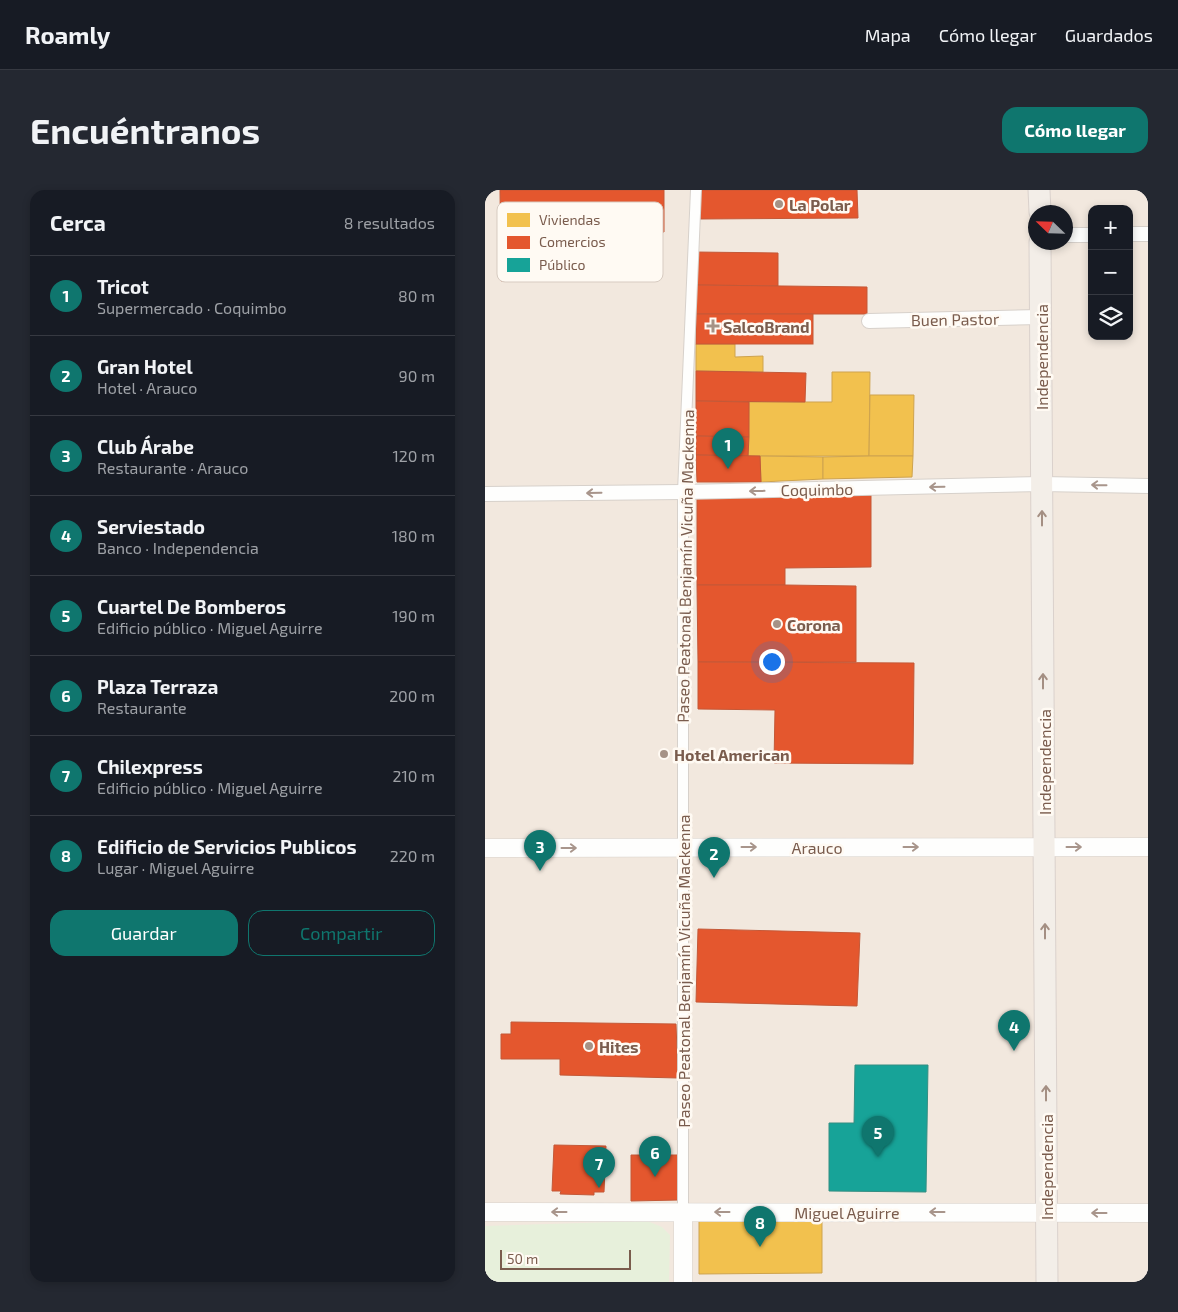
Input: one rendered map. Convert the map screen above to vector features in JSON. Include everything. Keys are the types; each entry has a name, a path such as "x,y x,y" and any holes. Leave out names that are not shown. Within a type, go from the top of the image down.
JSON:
{"main road":[{"path":"1039,190 1040,205"},
{"name":"Independencia","path":"1040,250 1047,1282"}],"street":[{"name":"Paseo Peatonal Benjamín Vicuña Mackenna","path":"683,1212 683,492 696,190"},
{"path":"1133,234 1148,234"},
{"path":"1073,235 1088,235"},
{"name":"Buen Pastor","path":"869,321 1040,317"},
{"name":"Coquimbo","path":"485,494 683,492 1042,484 1148,486"},
{"name":"Arauco","path":"485,848 1148,848"},
{"name":"Miguel Aguirre","path":"485,1212 1148,1212"},
{"path":"683,1212 683,1282"}],"shaded area":[{"path":"485,190 1148,190 1148,1282 485,1282"}],"green space":[{"path":"647,1221 662,1227 670,1235 669,1282 485,1282 485,1226"}],"building: Viviendas":[{"path":"696,344 735,344 735,357 763,356 763,372 696,371"},
{"path":"832,372 870,372 869,456 748,456 749,402 832,402"},
{"path":"870,395 914,395 913,456 869,456"},
{"path":"760,456 823,457 823,479 761,482"},
{"path":"913,456 912,477 823,479 823,457"},
{"path":"699,1221 822,1221 822,1273 699,1274"}],"building: Comercios":[{"path":"500,190 664,190 664,232 663,202 500,202"},
{"name":"La Polar","path":"699,190 857,190 858,218 699,219"},
{"path":"695,252 778,253 778,286 696,285"},
{"path":"696,285 867,287 867,314 696,314"},
{"path":"696,314 813,314 813,344 696,344"},
{"path":"696,371 806,373 805,402 696,401"},
{"path":"696,401 749,402 749,437 696,436"},
{"path":"696,436 749,437 748,456 696,455"},
{"path":"696,455 760,456 761,482 697,482"},
{"path":"871,495 871,567 785,568 785,585 697,585 697,496"},
{"name":"Corona","path":"697,585 856,586 856,662 698,662"},
{"path":"698,662 914,663 913,764 774,763 775,710 698,709"},
{"path":"698,929 860,933 857,1006 696,1002"},
{"name":"Hites","path":"511,1022 676,1024 678,1078 560,1075 560,1059 501,1059 501,1034 511,1034"},
{"path":"554,1145 606,1146 604,1192 594,1192 594,1195 560,1194 561,1191 552,1191"},
{"path":"631,1155 678,1155 679,1200 631,1201"}],"building: Público":[{"path":"855,1065 928,1065 926,1192 829,1191 829,1123 854,1123"}],"place":[{"name":"La Polar","path":"779,204"},
{"name":"SalcoBrand","path":"713,326"},
{"name":"Tricot","path":"728,469"},
{"name":"Corona","path":"777,624"},
{"name":"Hotel American","path":"664,754"},
{"name":"Club Árabe","path":"540,871"},
{"name":"Gran Hotel","path":"714,878"},
{"name":"Hites","path":"589,1046"},
{"name":"Serviestado","path":"1014,1051"},
{"name":"Cuartel De Bomberos","path":"878,1157"},
{"name":"Plaza Terraza","path":"655,1177"},
{"name":"Chilexpress","path":"599,1188"},
{"name":"Edificio de Servicios Publicos","path":"760,1247"}]}
